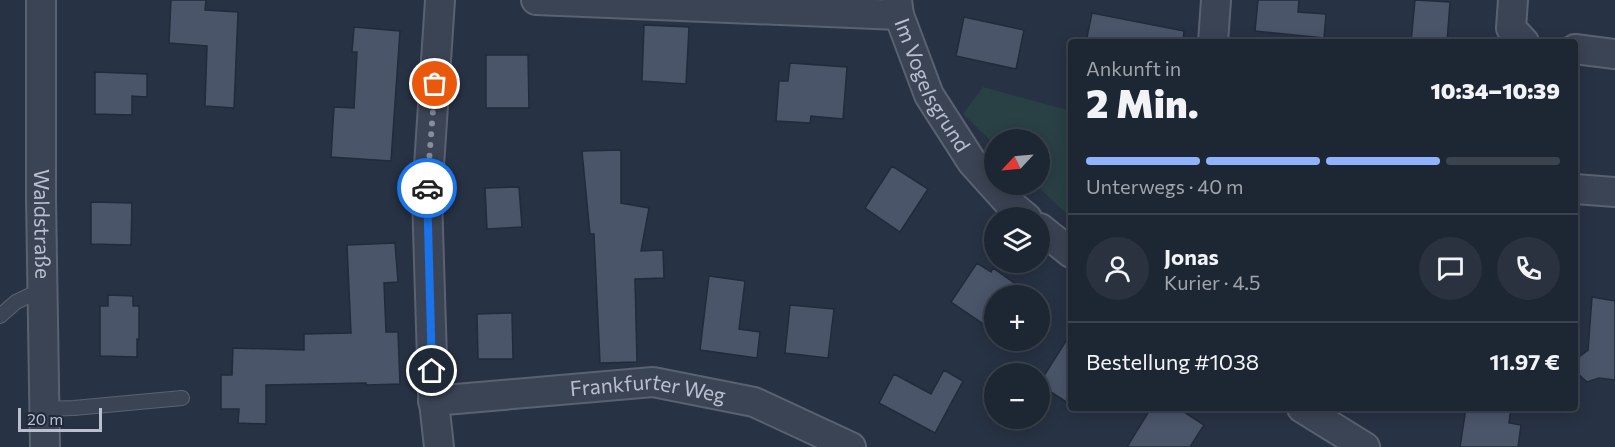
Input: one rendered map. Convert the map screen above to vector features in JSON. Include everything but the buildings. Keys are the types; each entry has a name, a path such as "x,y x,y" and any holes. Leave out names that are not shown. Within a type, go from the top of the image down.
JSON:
{"street":[{"name":"Waldstraße","path":"41,0 45,447"},
{"path":"439,447 433,401 427,196 440,0"},
{"path":"536,0 898,7"},
{"path":"1213,39 1216,0"},
{"path":"1513,0 1511,28 1521,39"},
{"name":"Im Vogelsgrund","path":"898,7 929,95 972,162 1014,207"},
{"path":"1578,49 1615,54"},
{"path":"1578,189 1615,192"},
{"path":"1050,236 1068,251"},
{"name":"Frankfurter Weg","path":"433,401 653,382 754,402 851,447"},
{"path":"1307,411 1365,447"}],"lane":[{"path":"0,316 16,302 43,289"},
{"path":"45,409 182,398"}],"green space":[{"path":"983,87 1068,110 1068,215 1047,195 1050,195 1050,129 984,129 984,134 963,114"}],"way so far":[{"path":"427,188 435,84"}],"route":[{"path":"427,188 432,371"}]}
